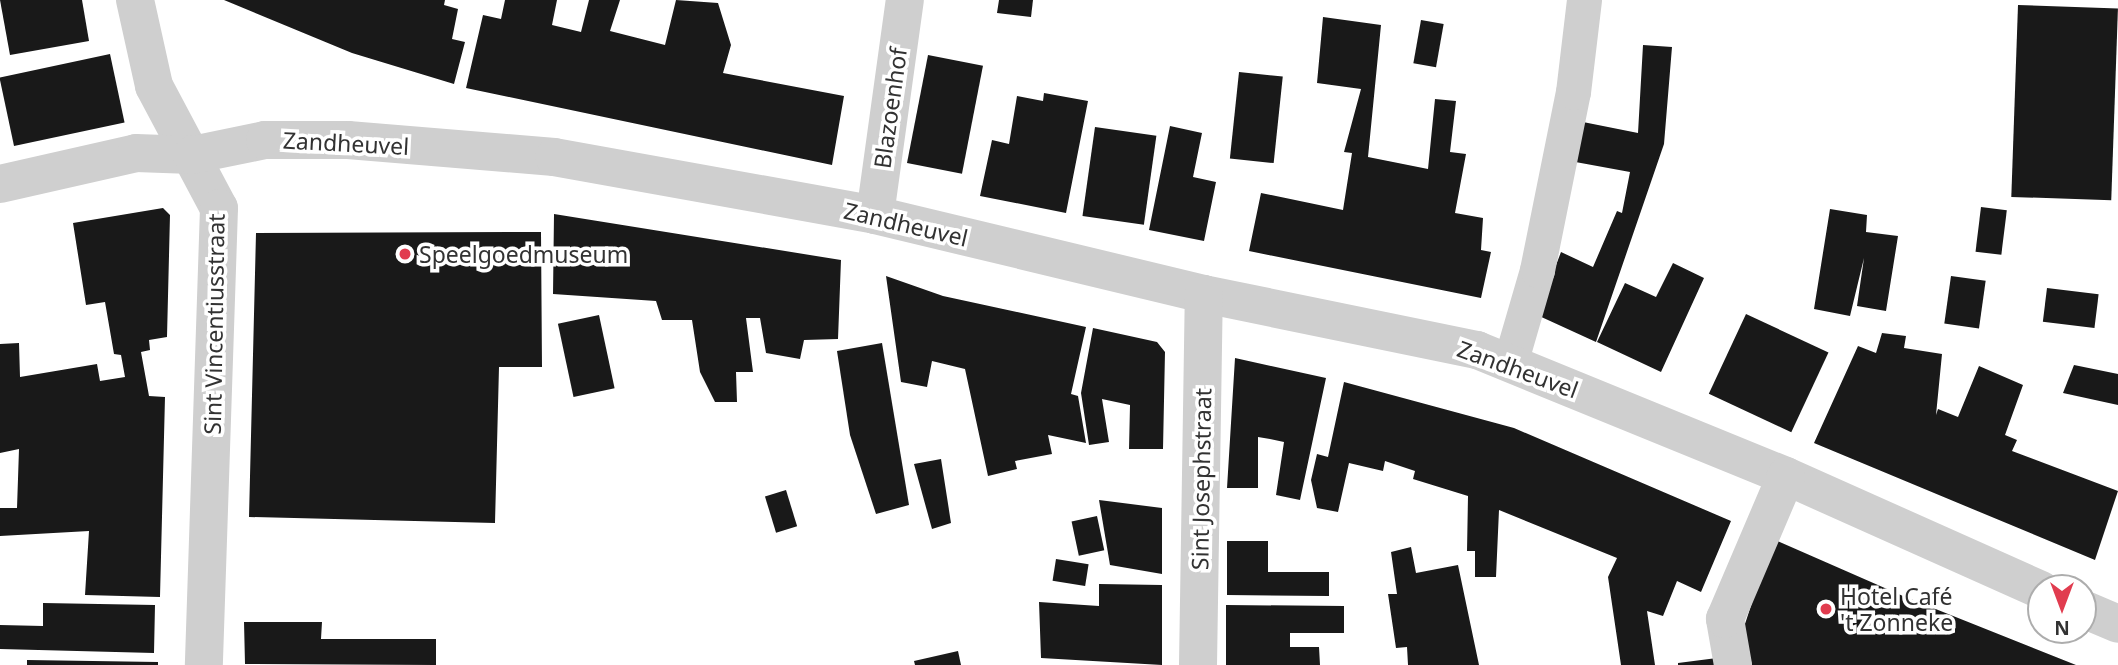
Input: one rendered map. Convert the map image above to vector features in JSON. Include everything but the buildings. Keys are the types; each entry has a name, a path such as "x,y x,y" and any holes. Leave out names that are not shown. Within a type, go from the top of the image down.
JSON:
{"street":[{"name":"Sint Vincentiusstraat","path":"135,0 154,86 219,208 204,665"},
{"name":"Blazoenhof","path":"875,215 905,0"},
{"name":"Zandheuvel","path":"0,184 135,153 192,155 265,139 554,157 875,215 1204,293 1477,350 1786,476 2027,584"},
{"name":"Sint Josephstraat","path":"1198,665 1204,293"},
{"path":"1733,665 1725,619 1786,476"},
{"path":"2097,615 2118,624"}],"lane":[{"path":"1510,363 1537,270 1573,92 1584,0"}],"place":[{"name":"Speelgoedmuseum","path":"405,254"},
{"name":"Hotel Café 't Zonneke","path":"1826,609"}]}
